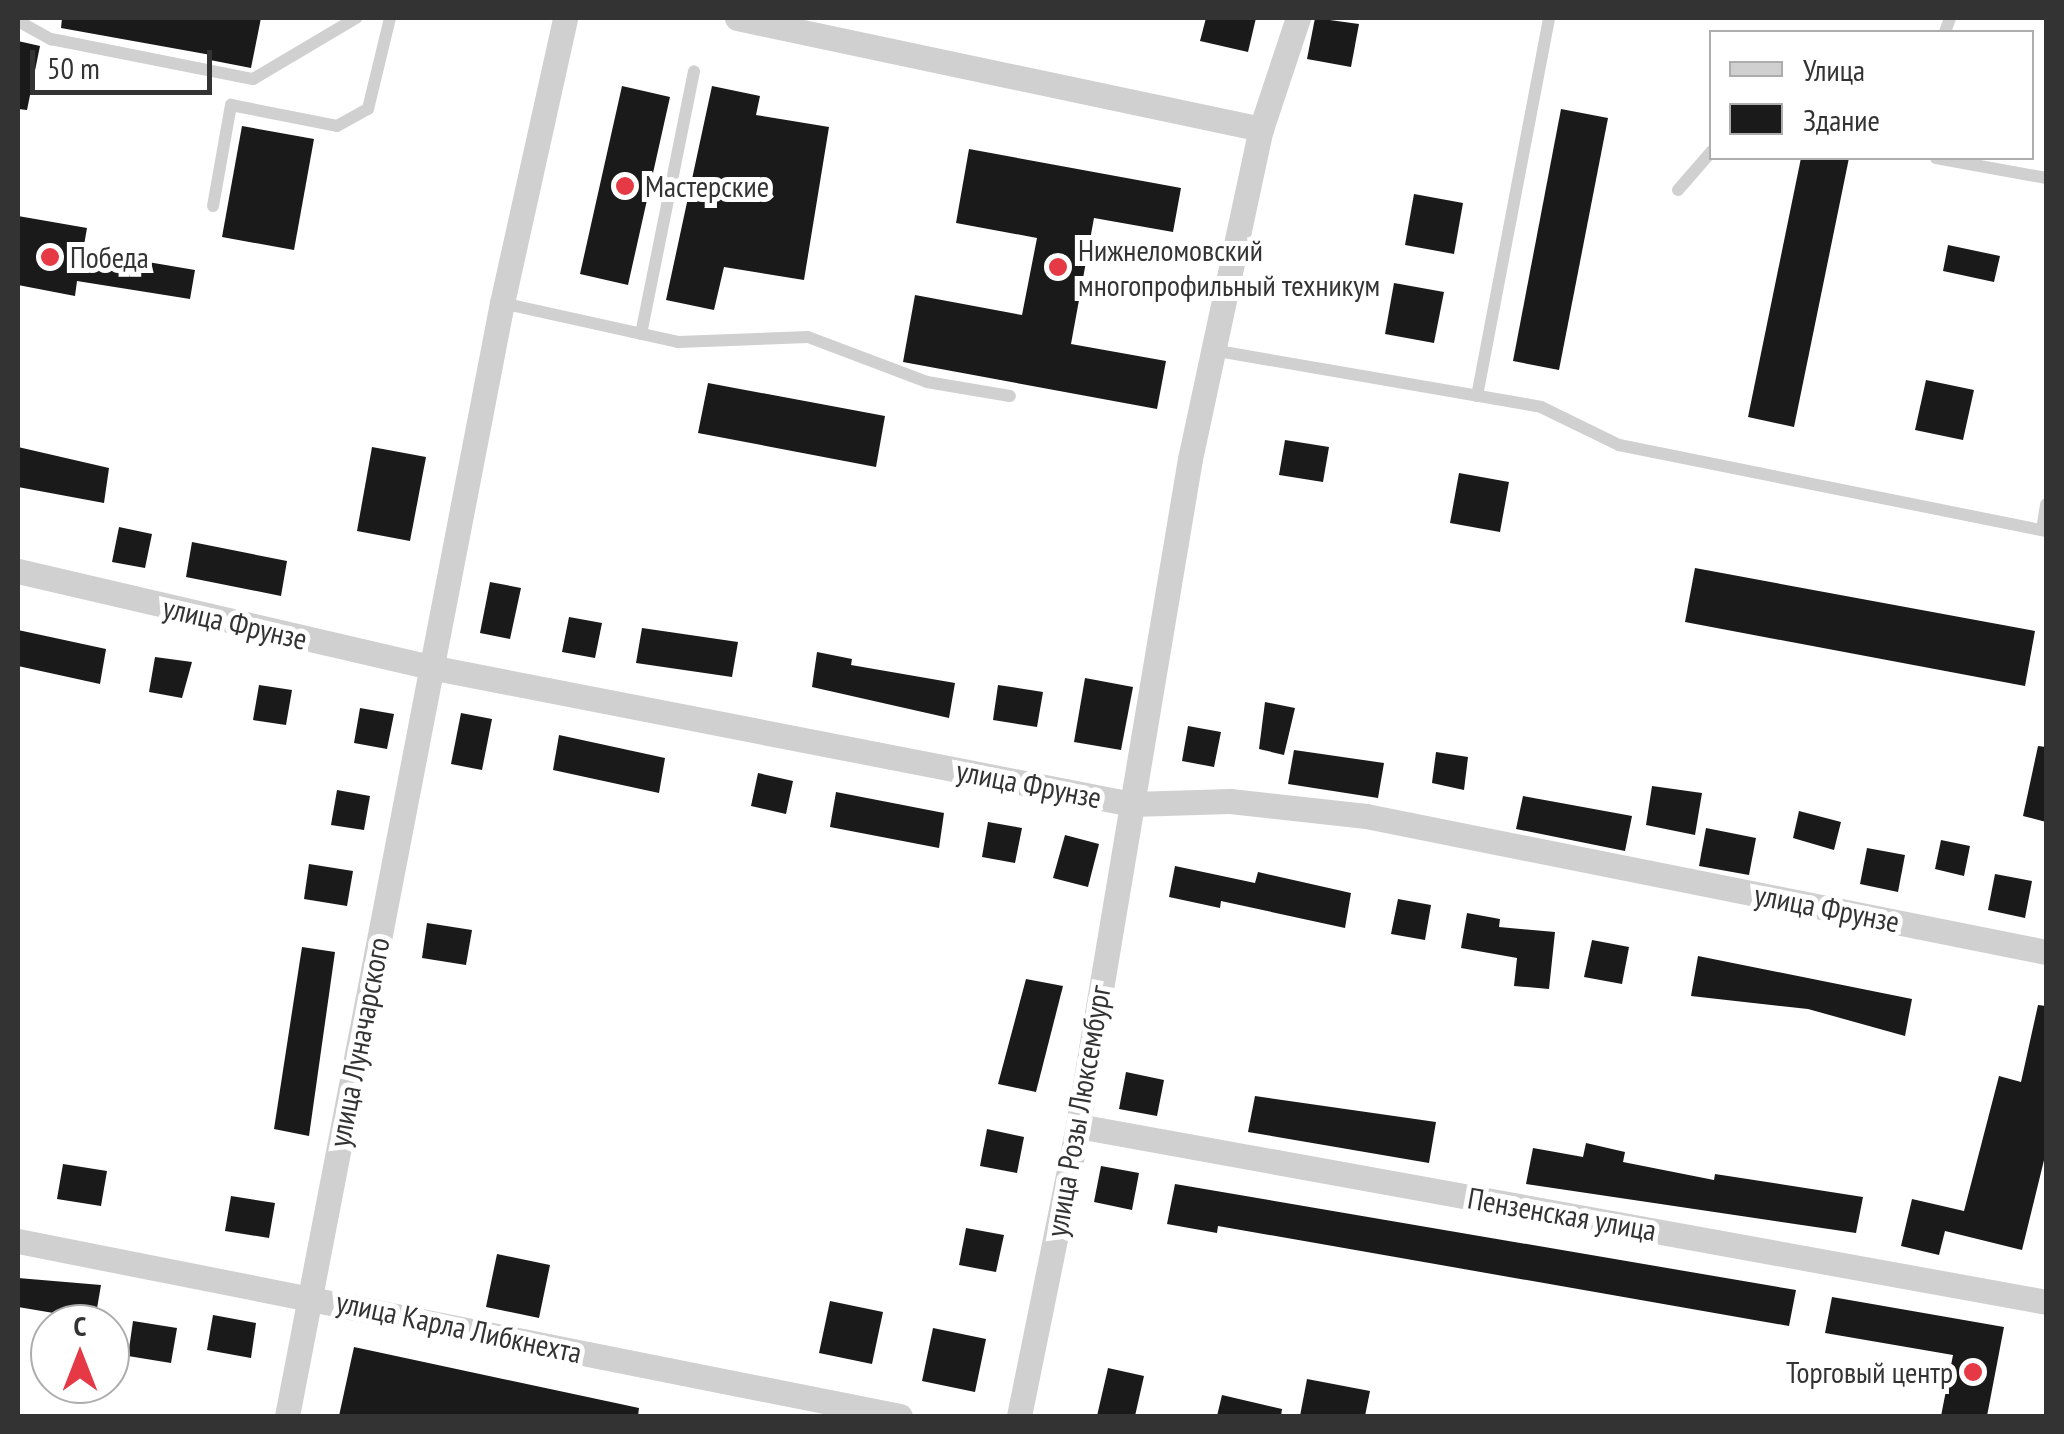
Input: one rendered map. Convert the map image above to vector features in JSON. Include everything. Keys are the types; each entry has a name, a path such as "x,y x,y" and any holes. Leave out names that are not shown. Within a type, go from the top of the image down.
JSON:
{"street":[{"name":"улица Луначарского","path":"287,1416 502,303 565,18"},
{"path":"737,18 1260,128"},
{"name":"улица Розы Люксембург","path":"1019,1416 1078,1126 1190,459 1218,351 1260,128 1298,18"},
{"name":"улица Фрунзе","path":"18,571 430,668 1132,804 1230,800 1366,816 2046,952"},
{"name":"Пензенская улица","path":"1078,1126 2046,1302"},
{"name":"улица Карла Либкнехта","path":"18,1241 900,1416"}],"lane":[{"path":"18,21 51,40 253,78 356,18"},
{"path":"213,206 231,106 338,126 368,110 390,18"},
{"path":"1476,396 1549,20"},
{"path":"641,334 694,71"},
{"path":"1678,190 1709,154"},
{"path":"1947,160 2046,178"},
{"path":"502,303 678,342 808,338 927,382 1010,396"},
{"path":"1218,351 1540,406 1620,445 2044,530 2046,504"}],"building":[{"path":"62,18 261,18 251,68 210,60 211,55 61,28"},
{"path":"1206,18 1256,18 1248,52 1200,41"},
{"path":"1315,18 1359,24 1351,67 1307,59"},
{"path":"18,41 40,46 27,110 18,109"},
{"name":"Мастерские","path":"622,86 670,97 628,285 580,274"},
{"path":"712,86 760,96 756,115 829,127 804,280 724,267 714,310 666,300"},
{"path":"1561,109 1608,118 1559,370 1513,361"},
{"path":"242,126 314,139 294,250 222,237"},
{"name":"Нижнеломовский многопрофильный техникум","path":"969,149 1181,188 1173,232 1094,218 1071,344 1166,361 1157,409 903,362 915,295 1022,315 1037,238 956,223"},
{"path":"1801,160 1849,160 1794,427 1748,417"},
{"path":"1414,194 1463,203 1454,254 1405,245"},
{"path":"18,216 87,228 83,251 195,270 190,299 77,281 75,296 18,285"},
{"path":"1948,245 2000,256 1994,282 1943,271"},
{"path":"1394,283 1444,292 1434,343 1385,334"},
{"path":"1926,380 1974,390 1963,440 1915,430"},
{"path":"708,383 885,416 876,467 698,433"},
{"path":"1285,440 1329,447 1323,482 1279,475"},
{"path":"18,447 109,468 104,503 18,487"},
{"path":"372,447 426,457 410,541 357,531"},
{"path":"1459,473 1509,482 1500,532 1450,523"},
{"path":"119,527 152,534 145,568 112,562"},
{"path":"192,542 287,561 281,596 186,577"},
{"path":"1695,568 2035,631 2025,686 1685,622"},
{"path":"490,582 521,588 510,639 480,633"},
{"path":"569,617 602,623 595,658 562,652"},
{"path":"642,628 738,642 732,677 636,663"},
{"path":"18,630 106,649 100,684 18,666"},
{"path":"817,652 852,659 851,665 955,683 949,718 812,687"},
{"path":"155,657 192,662 182,698 149,692"},
{"path":"1085,678 1133,687 1121,750 1074,742"},
{"path":"259,685 292,690 286,725 253,720"},
{"path":"998,685 1043,692 1037,727 993,720"},
{"path":"1265,702 1295,708 1284,755 1259,749"},
{"path":"360,708 394,714 387,749 354,743"},
{"path":"461,713 492,719 482,770 451,764"},
{"path":"1188,726 1221,732 1214,767 1182,761"},
{"path":"559,735 665,758 659,793 553,770"},
{"path":"2038,746 2046,747 2046,822 2023,816"},
{"path":"1294,750 1384,763 1378,798 1288,784"},
{"path":"1436,752 1468,757 1464,790 1432,783"},
{"path":"758,773 793,781 786,814 751,806"},
{"path":"1652,786 1702,793 1695,835 1646,825"},
{"path":"337,790 370,796 364,830 331,825"},
{"path":"836,792 944,813 939,848 830,827"},
{"path":"1523,796 1632,816 1625,851 1516,829"},
{"path":"1799,811 1841,822 1834,850 1793,838"},
{"path":"988,822 1022,828 1015,863 982,857"},
{"path":"1706,828 1756,838 1749,875 1699,866"},
{"path":"1065,835 1099,844 1088,887 1053,878"},
{"path":"1941,840 1970,846 1964,876 1935,869"},
{"path":"1867,848 1905,855 1898,892 1860,884"},
{"path":"309,864 353,871 347,906 304,899"},
{"path":"1175,866 1255,883 1258,872 1351,893 1345,928 1221,901 1220,908 1169,897"},
{"path":"1995,874 2032,881 2025,918 1988,910"},
{"path":"1398,899 1431,905 1425,940 1391,934"},
{"path":"1467,913 1500,919 1499,927 1555,932 1549,989 1514,986 1517,958 1461,948"},
{"path":"427,923 472,930 466,965 422,958"},
{"path":"1592,940 1629,947 1622,984 1584,977"},
{"path":"302,947 335,952 309,1136 274,1129"},
{"path":"1698,956 1912,999 1905,1036 1808,1009 1691,996"},
{"path":"1026,979 1063,986 1036,1092 998,1084"},
{"path":"2038,1005 2046,1006 2046,1152 2022,1250 1945,1231 1939,1255 1901,1246 1912,1199 1964,1211 1999,1076 2021,1082"},
{"path":"1126,1072 1164,1080 1157,1116 1119,1109"},
{"path":"1255,1096 1436,1122 1429,1163 1248,1132"},
{"path":"987,1129 1024,1137 1017,1173 980,1166"},
{"path":"1586,1143 1625,1152 1623,1162 1714,1180 1715,1174 1863,1197 1856,1233 1526,1184 1533,1148 1583,1157"},
{"path":"63,1164 107,1171 101,1206 57,1199"},
{"path":"1101,1166 1139,1173 1132,1210 1094,1202"},
{"path":"1175,1184 1796,1290 1789,1326 1218,1226 1217,1233 1167,1224"},
{"path":"231,1196 275,1203 269,1238 225,1231"},
{"path":"966,1228 1004,1235 996,1272 959,1265"},
{"path":"497,1254 550,1265 539,1318 486,1307"},
{"path":"18,1278 101,1285 98,1304 18,1307"},
{"path":"1832,1297 2004,1327 1987,1416 1941,1416 1953,1355 1825,1333"},
{"path":"830,1301 883,1312 872,1364 819,1353"},
{"path":"213,1315 256,1323 251,1358 207,1350"},
{"path":"133,1321 177,1328 171,1363 130,1356"},
{"path":"933,1328 986,1339 975,1392 922,1381"},
{"path":"354,1347 639,1408 638,1416 339,1416"},
{"path":"1108,1368 1144,1376 1135,1416 1097,1416"},
{"path":"1307,1379 1370,1391 1365,1416 1300,1416"},
{"path":"1222,1395 1282,1409 1281,1416 1217,1416"}],"place":[{"name":"Мастерские","path":"625,186"},
{"name":"Победа","path":"50,257"},
{"name":"Нижнеломовский многопрофильный техникум","path":"1058,267"},
{"name":"Торговый центр","path":"1973,1372"}]}
